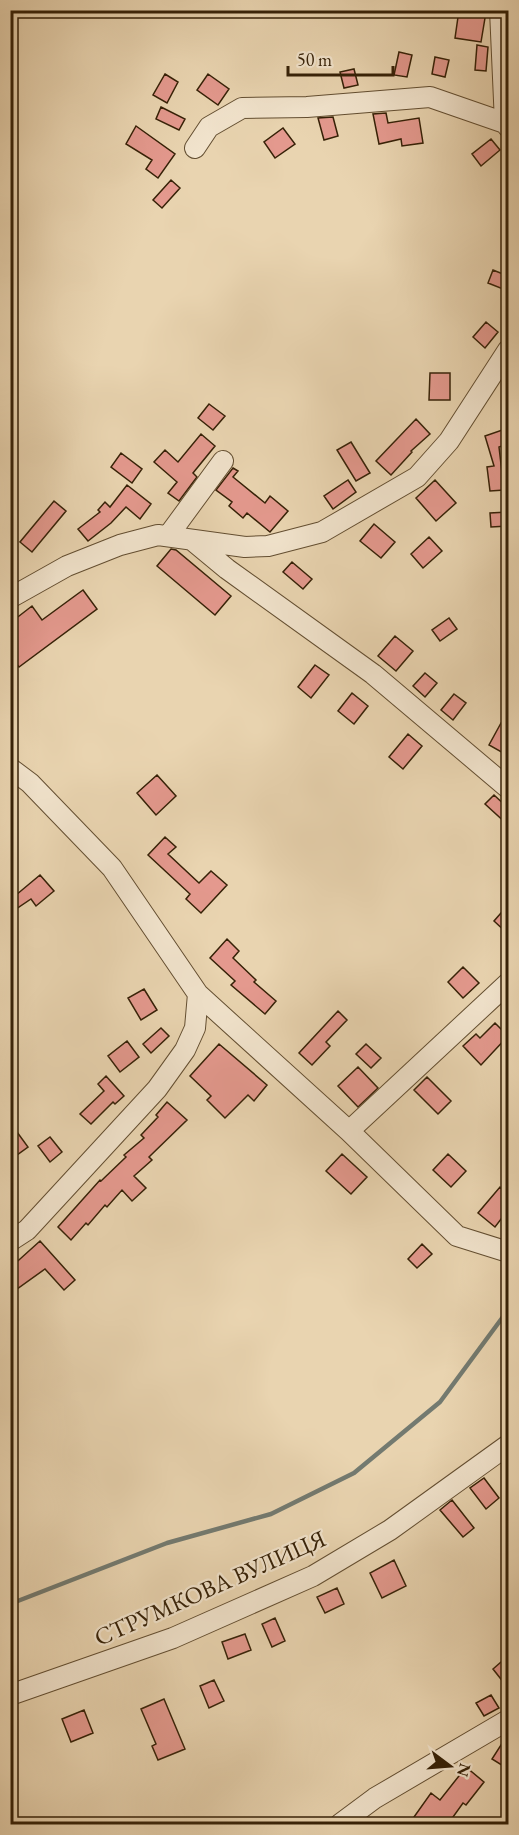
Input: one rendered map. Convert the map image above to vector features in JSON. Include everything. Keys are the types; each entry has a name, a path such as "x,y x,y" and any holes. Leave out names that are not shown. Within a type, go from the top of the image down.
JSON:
{"street":[{"path":"195,148 209,127 243,108 307,107 430,97 507,125 500,10"},
{"path":"10,598 67,566 120,545 158,535 245,547 268,546 322,532 417,477 449,441 508,350"},
{"path":"168,536 223,461"},
{"path":"191,539 227,569 373,674 508,788"},
{"path":"10,768 30,783 112,868 198,994 349,1131 457,1236 508,1252"},
{"path":"349,1131 508,983"},
{"path":"10,1241 27,1230 157,1089 185,1050 195,1028 198,994"},
{"name":"СТРУМКОВА ВУЛИЦЯ","path":"10,1695 173,1638 313,1576 390,1530 508,1445"},
{"path":"340,1824 375,1797 508,1720"}],"building":[{"path":"459,10 486,12 481,42 455,38"},
{"path":"477,45 488,47 486,71 475,70"},
{"path":"399,52 412,55 407,77 394,75"},
{"path":"435,57 449,60 445,77 432,74"},
{"path":"354,69 358,85 344,88 340,72"},
{"path":"165,74 178,82 167,103 153,95"},
{"path":"208,74 229,89 218,105 197,90"},
{"path":"161,107 185,119 179,130 156,119"},
{"path":"386,113 388,123 419,118 423,143 402,146 401,139 379,144 373,114"},
{"path":"333,117 338,136 324,140 318,118"},
{"path":"136,126 175,154 158,178 146,169 152,160 126,144"},
{"path":"283,128 295,144 275,158 264,142"},
{"path":"491,139 500,150 481,166 472,154"},
{"path":"171,180 180,188 162,208 153,200"},
{"path":"493,270 508,276 508,291 488,283"},
{"path":"486,322 498,332 485,348 473,337"},
{"path":"430,373 450,373 450,400 429,400"},
{"path":"209,404 225,416 213,430 198,418"},
{"path":"416,419 430,434 411,451 391,475 376,461"},
{"path":"508,428 508,444 499,447 504,490 490,491 487,467 494,466 485,436"},
{"path":"201,434 215,446 193,473 197,477 179,501 168,493 177,482 154,462 165,450 178,462"},
{"path":"351,442 370,473 356,481 337,450"},
{"path":"121,453 142,469 132,483 111,467"},
{"path":"233,468 238,471 233,477 265,503 270,496 288,511 270,532 247,513 243,518 229,506 232,502 216,490"},
{"path":"348,480 356,492 333,509 324,496"},
{"path":"435,480 456,503 436,521 416,498"},
{"path":"127,485 151,504 140,519 126,507 111,523 88,541 78,529 100,512 98,510 105,502 110,507"},
{"path":"54,501 66,511 32,552 20,542"},
{"path":"508,512 508,526 491,527 490,513"},
{"path":"374,524 395,542 381,558 360,541"},
{"path":"429,537 442,551 423,568 411,554"},
{"path":"171,549 176,550 231,596 215,615 157,566"},
{"path":"292,562 312,579 303,589 283,572"},
{"path":"83,590 97,609 19,667 10,656 10,623 32,606 42,620"},
{"path":"449,618 457,629 440,641 432,630"},
{"path":"395,636 413,651 396,671 378,656"},
{"path":"315,665 329,675 311,698 298,687"},
{"path":"425,673 437,683 425,697 413,686"},
{"path":"352,693 368,706 354,724 338,711"},
{"path":"454,694 466,703 453,720 441,710"},
{"path":"501,723 508,728 508,748 505,754 489,745"},
{"path":"408,734 422,746 403,769 389,757"},
{"path":"157,775 176,796 156,815 137,793"},
{"path":"494,795 508,808 508,825 485,804"},
{"path":"165,837 176,847 168,854 199,883 211,871 227,885 201,913 186,899 190,894 148,855"},
{"path":"40,875 54,891 36,906 31,899 10,913 10,900"},
{"path":"508,905 508,934 494,921"},
{"path":"227,939 239,951 233,958 256,980 254,982 276,1001 265,1014 231,985 235,981 210,958"},
{"path":"463,967 479,983 463,998 448,982"},
{"path":"144,989 157,1010 141,1020 128,998"},
{"path":"338,1011 347,1020 326,1042 330,1046 312,1065 299,1053"},
{"path":"495,1023 508,1036 481,1065 463,1046 476,1034 480,1038"},
{"path":"161,1028 169,1036 151,1053 143,1044"},
{"path":"127,1041 139,1057 120,1072 108,1056"},
{"path":"219,1044 267,1085 254,1101 248,1095 225,1118 207,1100 211,1096 190,1076"},
{"path":"366,1044 381,1058 371,1068 356,1054"},
{"path":"358,1067 378,1088 358,1107 338,1086"},
{"path":"106,1076 124,1096 115,1104 113,1102 91,1124 80,1114 104,1091 98,1084"},
{"path":"427,1077 451,1101 438,1114 414,1090"},
{"path":"167,1102 187,1120 149,1157 152,1160 134,1176 146,1188 132,1201 122,1190 71,1240 58,1227 100,1180 126,1157 124,1155 144,1138 141,1135 158,1117 156,1115"},
{"path":"17,1132 28,1147 10,1160 10,1137"},
{"path":"50,1137 62,1152 50,1162 38,1146"},
{"path":"342,1154 367,1177 351,1194 326,1171"},
{"path":"448,1154 466,1171 451,1187 433,1170"},
{"path":"500,1187 508,1194 508,1210 495,1227 478,1213"},
{"path":"40,1241 75,1280 64,1290 45,1269 10,1294 10,1268"},
{"path":"422,1244 432,1254 417,1268 408,1259"},
{"path":"484,1478 499,1498 486,1509 470,1488"},
{"path":"452,1500 474,1528 463,1537 440,1510"},
{"path":"394,1560 406,1586 382,1598 370,1573"},
{"path":"337,1588 344,1604 325,1613 317,1597"},
{"path":"275,1618 285,1641 272,1647 262,1624"},
{"path":"245,1634 251,1650 228,1659 222,1642"},
{"path":"508,1656 508,1688 493,1669"},
{"path":"214,1680 224,1701 209,1708 200,1686"},
{"path":"491,1695 499,1708 484,1716 476,1703"},
{"path":"164,1699 185,1749 158,1760 152,1746 156,1744 141,1709"},
{"path":"84,1710 93,1733 71,1742 62,1719"},
{"path":"508,1734 508,1769 492,1759"},
{"path":"466,1767 484,1782 466,1805 463,1803 448,1824 409,1824 431,1793 440,1800"}],"waterway":[{"path":"10,1604 167,1543 271,1514 354,1473 440,1402 508,1310"}]}
